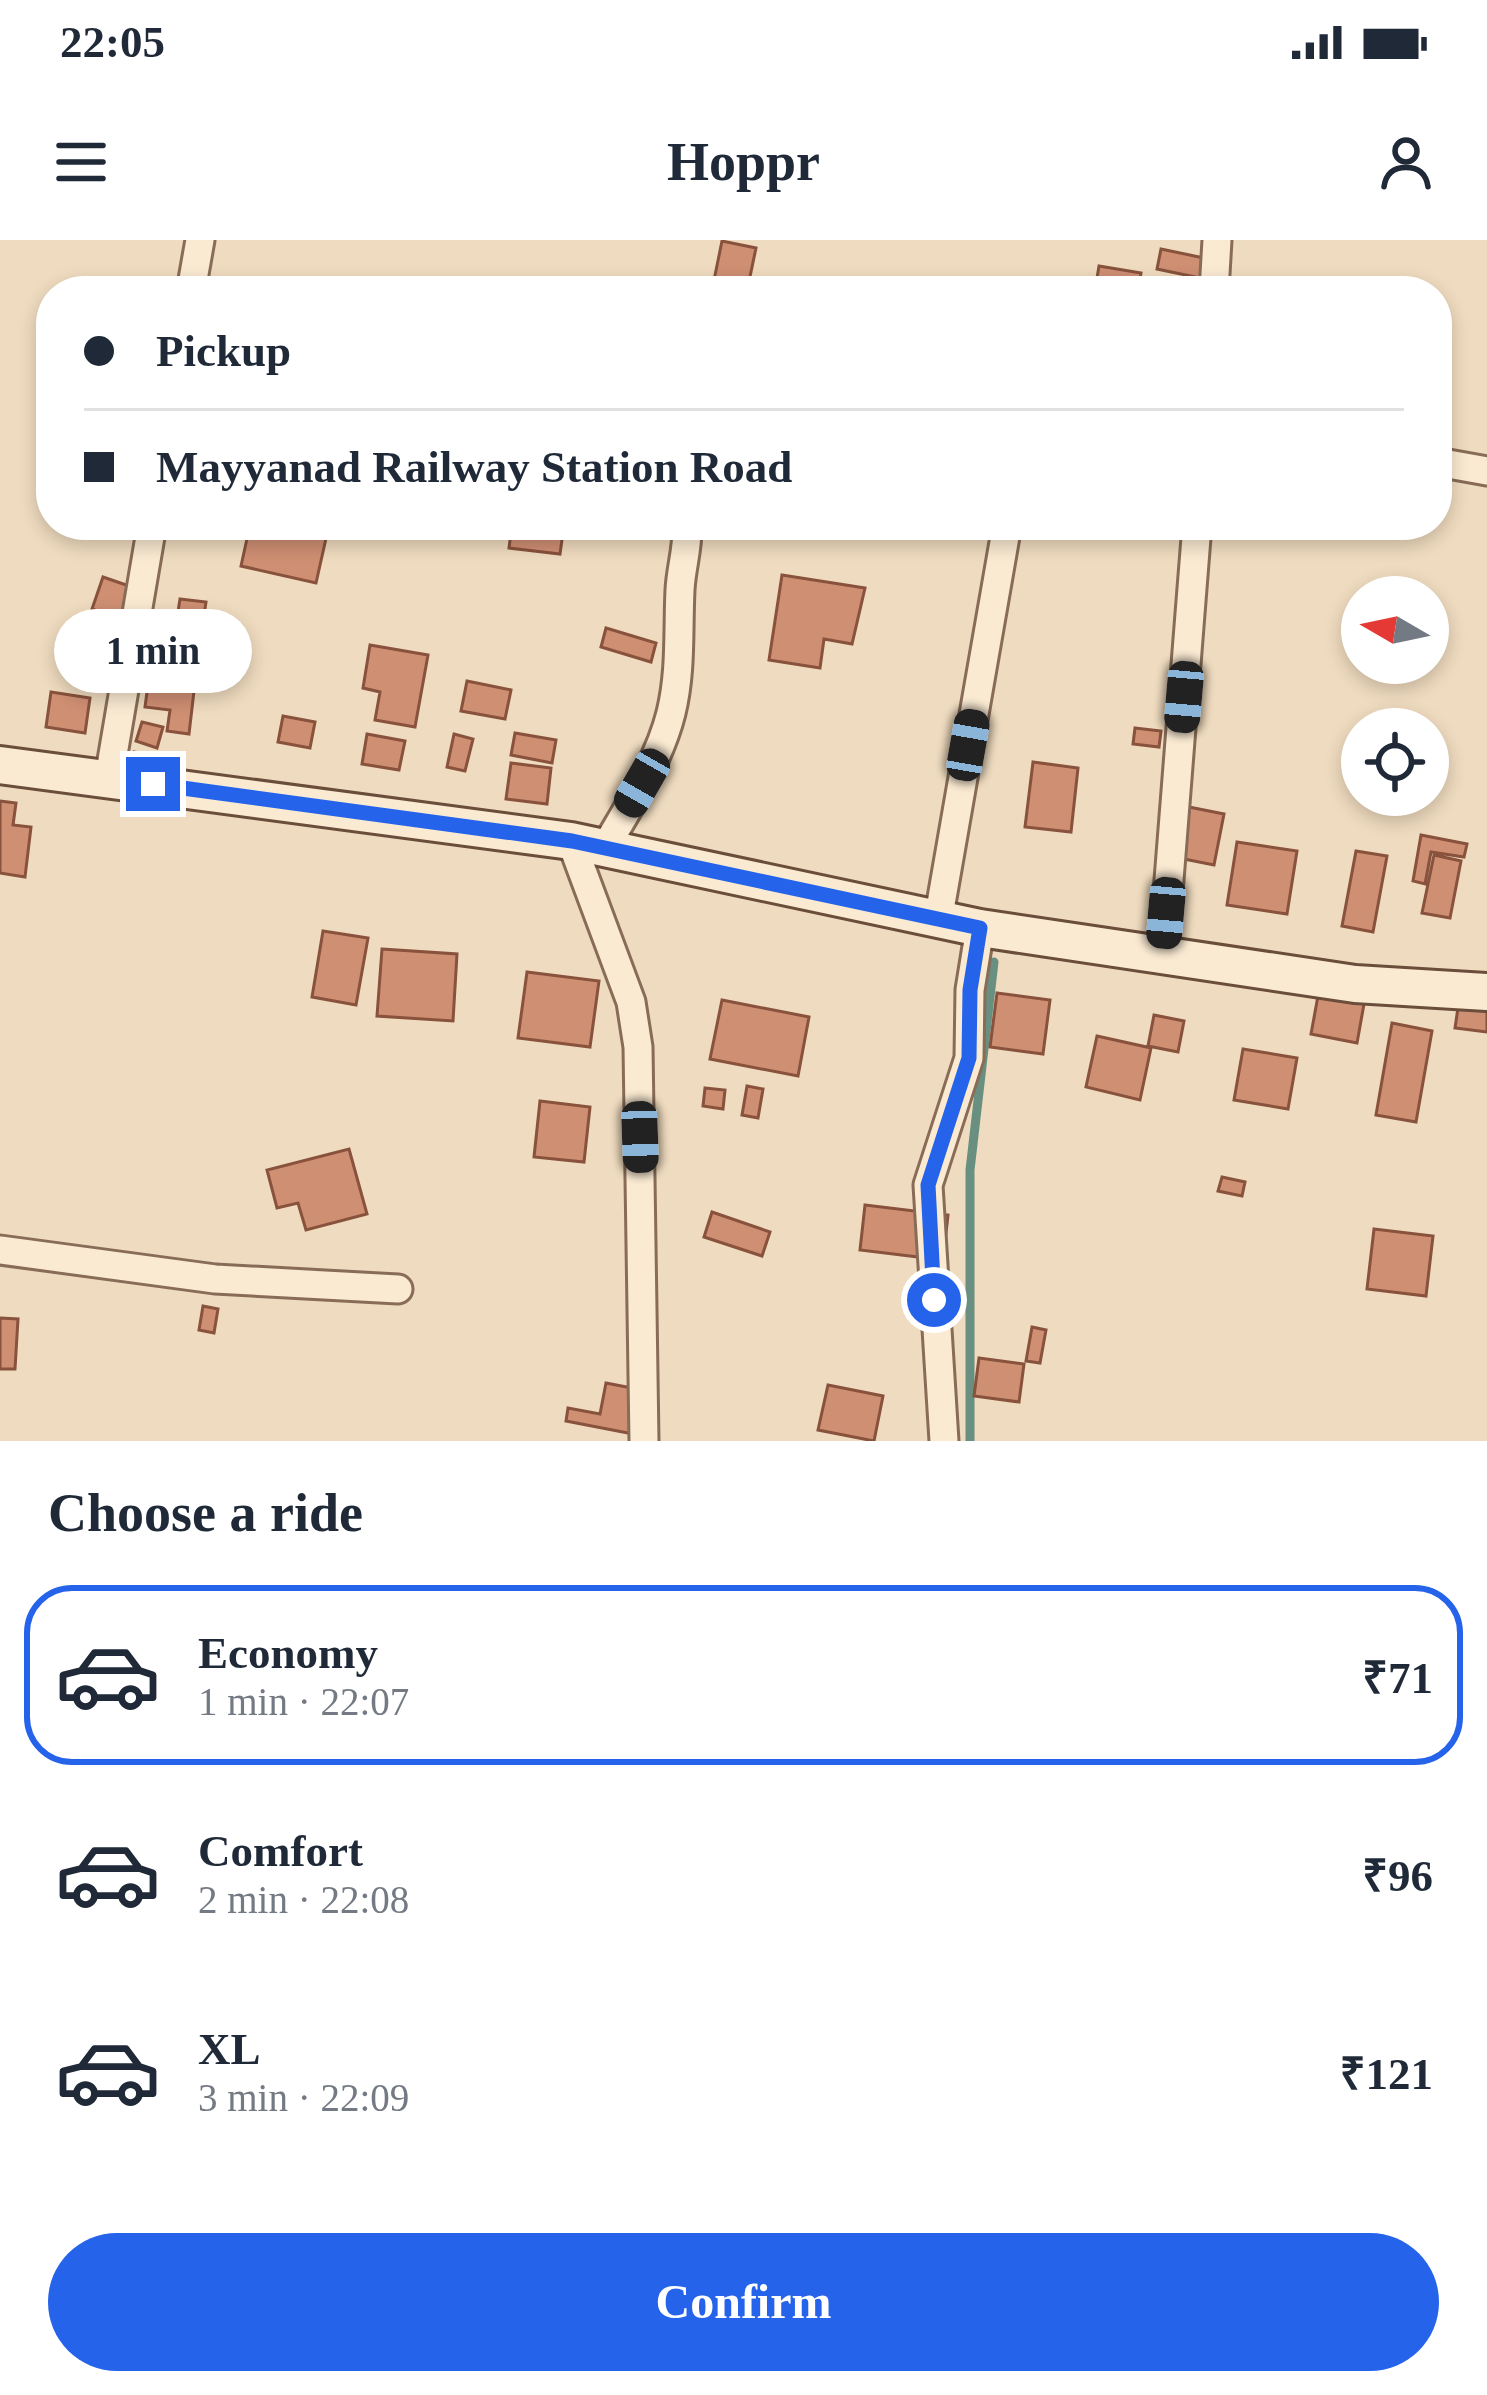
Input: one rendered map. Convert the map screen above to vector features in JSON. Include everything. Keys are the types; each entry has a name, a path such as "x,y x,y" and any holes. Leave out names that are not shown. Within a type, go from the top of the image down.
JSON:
{"main road":[{"path":"0,765 588,844 938,921 1163,956 1355,984 1487,992"}],"street":[{"path":"194,276 200,240"},
{"path":"1215,276 1217,240"},
{"path":"1452,465 1487,471"},
{"path":"109,778 149,540"},
{"path":"644,1441 638,1047 631,1002 588,844 642,783 670,717 688,540"},
{"path":"938,921 1004,540"},
{"path":"1163,956 1196,540"},
{"path":"944,1441 928,1185 969,1058 970,990 980,928"},
{"path":"0,1250 215,1279 398,1288"}],"building":[{"path":"722,241 756,248 750,276 715,276"},
{"path":"1161,249 1204,258 1200,276 1157,269"},
{"path":"1099,266 1141,273 1140,276 1097,276"},
{"path":"247,540 326,540 316,583 241,566"},
{"path":"510,540 562,540 560,554 509,548"},
{"path":"782,575 865,588 852,644 824,639 820,668 769,660"},
{"path":"103,577 132,587 121,619 92,609"},
{"path":"180,599 206,602 203,622 177,618"},
{"path":"156,621 227,630 222,667 151,657"},
{"path":"606,628 656,643 651,662 601,647"},
{"path":"370,645 428,655 415,727 375,720 380,692 363,688"},
{"path":"467,681 511,690 505,719 461,711"},
{"path":"148,685 194,691 189,734 167,731 170,710 145,707"},
{"path":"51,692 90,698 85,733 46,727"},
{"path":"283,716 315,722 310,748 278,742"},
{"path":"142,722 163,727 157,748 136,741"},
{"path":"1135,728 1161,731 1159,747 1133,744"},
{"path":"515,733 556,740 552,763 511,755"},
{"path":"367,734 405,741 399,770 362,764"},
{"path":"454,734 473,739 465,771 447,767"},
{"path":"134,752 158,757 155,771 131,765"},
{"path":"1033,762 1078,768 1071,832 1025,827"},
{"path":"511,763 551,768 547,804 506,799"},
{"path":"0,801 16,803 13,825 31,827 25,877 0,873"},
{"path":"1184,806 1224,814 1214,865 1174,857"},
{"path":"1421,835 1467,844 1464,857 1431,852 1425,884 1413,881"},
{"path":"1237,842 1297,851 1287,914 1227,905"},
{"path":"1356,851 1387,856 1373,932 1342,926"},
{"path":"1434,855 1461,861 1450,918 1422,913"},
{"path":"323,931 368,938 356,1005 312,997"},
{"path":"382,949 457,954 453,1021 377,1016"},
{"path":"527,972 599,981 590,1047 518,1038"},
{"path":"1320,985 1366,993 1357,1043 1311,1034"},
{"path":"997,993 1050,1000 1043,1054 990,1047"},
{"path":"722,1000 809,1017 798,1076 710,1059"},
{"path":"1459,1001 1487,1005 1487,1032 1455,1028"},
{"path":"1154,1015 1184,1021 1178,1052 1148,1046"},
{"path":"1392,1023 1432,1031 1416,1122 1376,1115"},
{"path":"1097,1036 1151,1048 1140,1100 1086,1087"},
{"path":"1243,1049 1297,1058 1288,1109 1234,1100"},
{"path":"747,1086 763,1089 758,1118 742,1115"},
{"path":"705,1088 725,1090 723,1109 703,1106"},
{"path":"540,1101 590,1107 584,1162 534,1157"},
{"path":"349,1149 367,1214 306,1230 298,1203 277,1208 267,1170"},
{"path":"1222,1177 1245,1182 1242,1196 1218,1191"},
{"path":"865,1205 948,1215 943,1260 860,1250"},
{"path":"712,1212 770,1232 762,1256 704,1237"},
{"path":"1374,1229 1433,1236 1426,1296 1367,1289"},
{"path":"203,1306 218,1309 214,1333 199,1330"},
{"path":"0,1318 18,1319 15,1369 0,1369"},
{"path":"1032,1327 1046,1330 1040,1363 1026,1361"},
{"path":"979,1358 1024,1364 1019,1402 974,1396"},
{"path":"606,1383 642,1390 633,1434 566,1421 568,1408 600,1414"},
{"path":"828,1385 883,1396 874,1441 818,1430"}],"waterway":[{"path":"970,1441 970,1170 994,962"}],"route":[{"path":"153,784 572,841 980,928 970,990 969,1058 928,1185 934,1300"}]}
